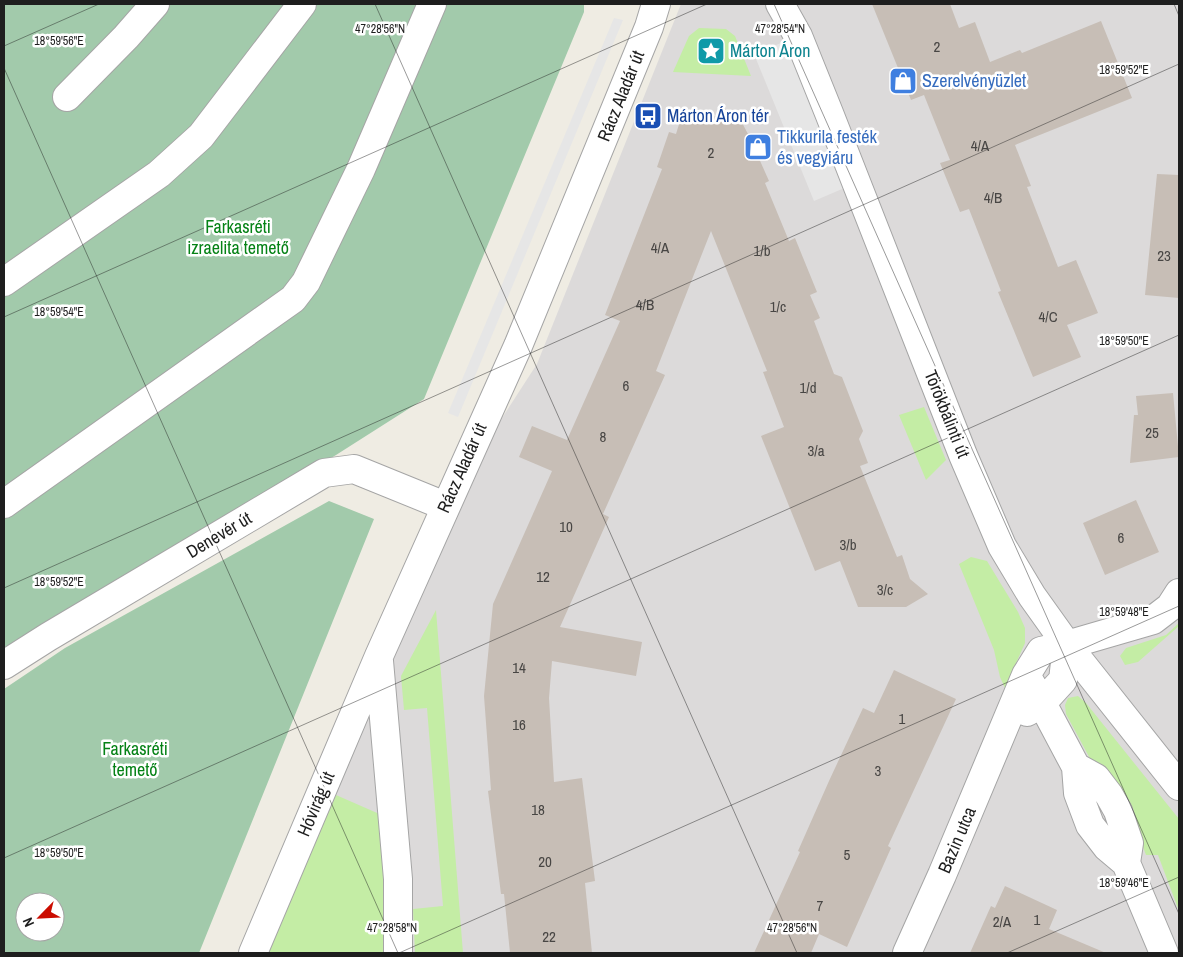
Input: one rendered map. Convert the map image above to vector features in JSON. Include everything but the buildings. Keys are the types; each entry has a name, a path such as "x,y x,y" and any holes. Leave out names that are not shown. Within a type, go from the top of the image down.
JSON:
{"street":[{"path":"67,97 126,37 154,4"},
{"path":"4,282 159,174 201,136 302,4"},
{"path":"4,504 293,299 306,282 361,168 432,4"},
{"name":"Rácz Aladár út","path":"398,953 398,879 379,656 518,346 649,27 656,4"},
{"name":"Törökbálinti út","path":"780,4 795,30 805,53 963,456 1002,546 1032,596 1067,645 1179,786"},
{"name":"Denevér út","path":"4,665 56,632 324,473 354,469 445,506"},
{"name":"Bazin utca","path":"906,953 942,875 1026,675 1041,651 1152,620 1170,607 1179,593"},
{"path":"1005,726 1042,702 1063,680 1067,645"},
{"name":"Hóvirág út","path":"253,953 379,656"},
{"path":"1026,675 1076,767 1078,793 1090,825 1107,847 1126,863 1164,953"}],"shaded area":[{"path":"681,4 1179,4 1179,953 253,953 445,506 537,364"},
{"path":"614,18 623,20 458,417 448,413"},
{"path":"798,36 856,183 814,201 754,54"}],"green space":[{"name":"Farkasréti izraelita temető","path":"4,4 584,4 584,12 424,399 336,455 4,656"},
{"path":"699,28 726,29 735,36 751,76 673,72 689,36"},
{"path":"924,407 946,460 926,480 899,415"},
{"name":"Farkasréti temető","path":"329,501 374,519 199,953 4,953 4,689 65,648"},
{"path":"971,557 987,561 1018,612 1025,628 1025,643 1005,688 1000,677 994,650 959,564"},
{"path":"436,610 463,953 415,953 413,909 443,906 427,708 404,710 401,676"},
{"path":"1179,623 1179,626 1138,662 1125,665 1120,656 1126,648 1166,635"},
{"path":"1078,696 1086,703 1179,819 1179,911 1158,855 1146,855 1128,807 1094,766 1066,714 1065,705 1068,698"},
{"path":"336,795 384,816 389,953 265,953"}],"place":[{"name":"Márton Áron","path":"711,51"},
{"name":"Szerelvényüzlet","path":"903,81"},
{"name":"Márton Áron tér","path":"648,116"},
{"name":"Tikkurila festék és vegyiáru","path":"758,147"}]}
